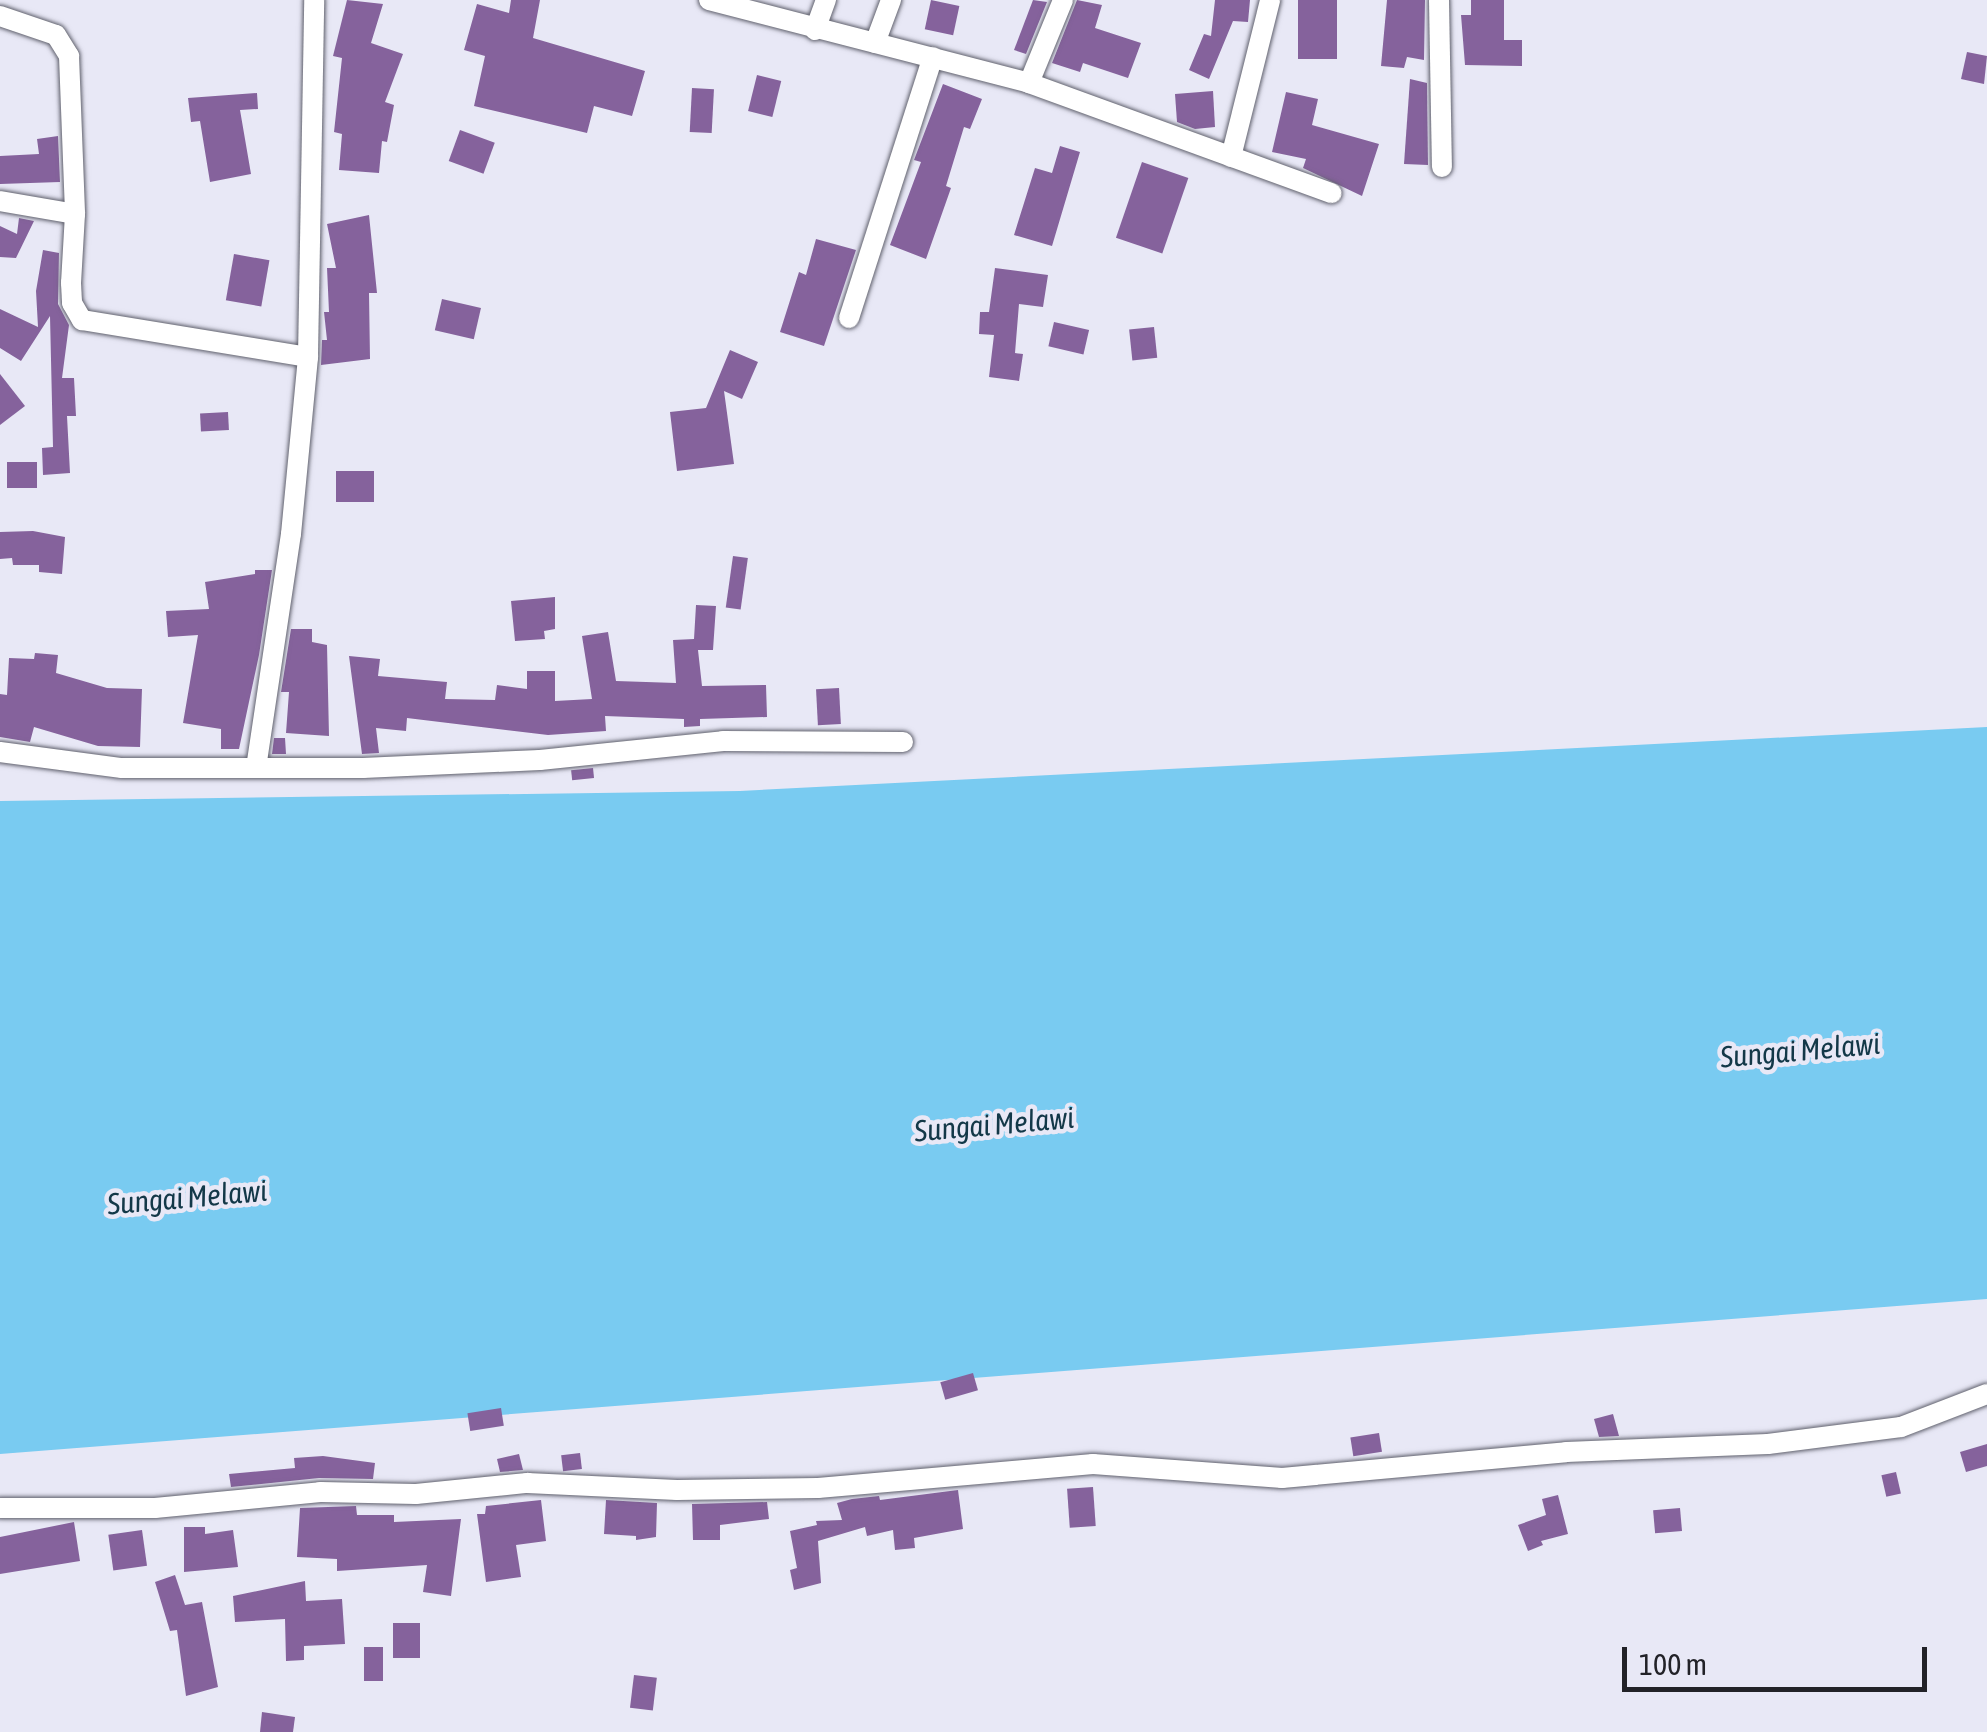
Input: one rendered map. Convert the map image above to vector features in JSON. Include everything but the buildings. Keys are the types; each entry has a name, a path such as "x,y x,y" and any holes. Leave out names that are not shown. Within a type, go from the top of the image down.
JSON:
{"street":[{"path":"256,768 292,534 308,357 314,0"},
{"path":"709,0 1029,83 1332,193"},
{"path":"815,30 826,0"},
{"path":"875,44 891,0"},
{"path":"1029,83 1062,0"},
{"path":"1231,158 1270,0"},
{"path":"1439,0 1442,167"},
{"path":"0,16 56,35 69,56 75,214 72,302 82,320 308,357"},
{"path":"849,318 933,57"},
{"path":"0,201 75,214"},
{"path":"0,752 122,768 256,768 540,760 723,741 903,742"},
{"path":"0,1508 155,1508 320,1492 416,1494 526,1482 678,1490 818,1488 1092,1464 1282,1478 1528,1455 1786,1442 1902,1427 1987,1394"}],"water":[{"name":"Sungai Melawi","path":"1987,727 1987,1299 0,1454 0,801 740,791"}]}
